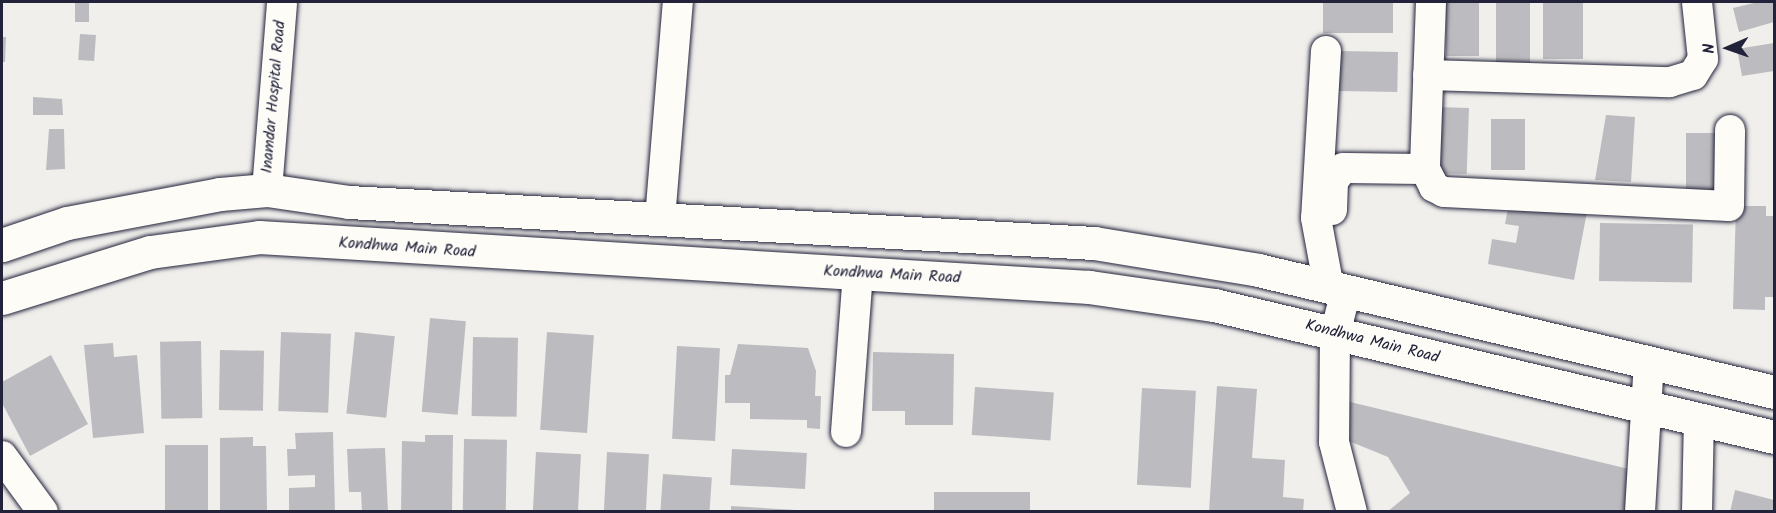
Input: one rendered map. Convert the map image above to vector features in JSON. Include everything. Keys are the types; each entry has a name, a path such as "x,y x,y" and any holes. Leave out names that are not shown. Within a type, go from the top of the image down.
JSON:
{"main road":[{"path":"2,245 67,224 220,194 267,190 299,195 660,219 1094,243 1222,262 1774,392"},
{"path":"297,240 299,195"},
{"name":"Kondhwa Main Road","path":"2,297 150,252 259,237 1089,287 1214,305 1774,437"}],"street":[{"path":"660,219 678,2"},
{"path":"1431,2 1425,169 1434,187 1444,192 1729,206 1730,130"},
{"path":"1428,75 1670,82 1693,75 1703,59 1697,2"},
{"name":"Inamdar Hospital Road","path":"267,190 282,4"},
{"path":"1326,51 1316,218 1337,290"},
{"path":"1352,512 1334,442 1337,290 1333,181 1343,168 1425,169"},
{"path":"846,432 858,273"},
{"path":"1640,512 1648,362"},
{"path":"1697,512 1699,419"},
{"path":"2,456 43,512"}],"building":[{"path":"75,2 89,2 89,22 75,22"},
{"path":"1323,2 1393,2 1393,33 1323,33"},
{"path":"1446,2 1479,2 1479,56 1446,56"},
{"path":"1496,2 1530,2 1530,67 1496,67"},
{"path":"1543,2 1583,2 1583,59 1543,59"},
{"path":"1758,2 1774,2 1774,22 1739,32 1733,8"},
{"path":"80,34 96,35 94,61 78,60"},
{"path":"2,37 6,37 5,62 2,62"},
{"path":"1774,43 1774,71 1742,76 1737,49"},
{"path":"1339,51 1398,52 1397,92 1338,91"},
{"path":"33,97 62,99 63,115 33,115"},
{"path":"1437,107 1469,108 1467,174 1435,173"},
{"path":"1606,115 1635,117 1631,182 1595,180"},
{"path":"1491,119 1525,119 1525,170 1491,170"},
{"path":"49,129 64,129 65,169 46,170"},
{"path":"1686,133 1720,133 1720,191 1686,191"},
{"path":"1509,203 1587,212 1574,280 1488,264 1492,239 1516,243 1519,226 1505,224"},
{"path":"1736,206 1766,206 1766,216 1774,216 1774,297 1765,297 1765,310 1733,309"},
{"path":"1600,223 1693,225 1692,283 1599,281"},
{"path":"430,318 466,321 458,415 422,412"},
{"path":"281,332 331,334 328,413 278,411"},
{"path":"355,332 395,336 386,418 346,414"},
{"path":"547,332 594,335 587,433 540,430"},
{"path":"473,337 518,338 517,417 472,416"},
{"path":"201,341 202,418 161,419 160,342"},
{"path":"113,343 114,357 137,355 144,433 93,438 84,345"},
{"path":"738,344 808,348 816,371 815,396 821,396 820,429 807,428 807,420 750,419 750,403 725,403 725,375 730,375"},
{"path":"677,346 720,348 715,441 672,439"},
{"path":"220,350 264,351 263,411 219,410"},
{"path":"873,352 954,354 953,425 905,425 905,411 872,411"},
{"path":"51,355 88,424 30,456 2,403 2,382"},
{"path":"1217,386 1257,389 1252,458 1285,460 1283,497 1304,499 1303,512 1209,512"},
{"path":"975,387 1054,393 1050,440 972,435"},
{"path":"1142,388 1196,391 1191,488 1137,485"},
{"path":"1346,401 1633,470 1629,512 1387,512 1410,493 1388,457 1339,437"},
{"path":"333,432 335,512 289,512 289,488 315,487 315,475 288,476 287,449 296,449 295,433"},
{"path":"425,435 453,435 452,512 401,512 402,441 425,442"},
{"path":"253,437 253,446 266,446 267,512 220,512 220,438"},
{"path":"464,439 507,440 506,512 463,512"},
{"path":"165,445 208,445 208,512 165,512"},
{"path":"385,448 388,512 362,512 361,492 349,492 347,449"},
{"path":"732,449 807,453 805,489 730,485"},
{"path":"536,452 581,454 578,512 533,512"},
{"path":"607,452 649,454 646,512 604,512"},
{"path":"663,474 712,477 709,512 660,512"},
{"path":"1735,490 1774,500 1774,512 1730,512"},
{"path":"934,492 1030,492 1030,512 934,512"},
{"path":"731,506 796,510 796,512 731,512"}]}
